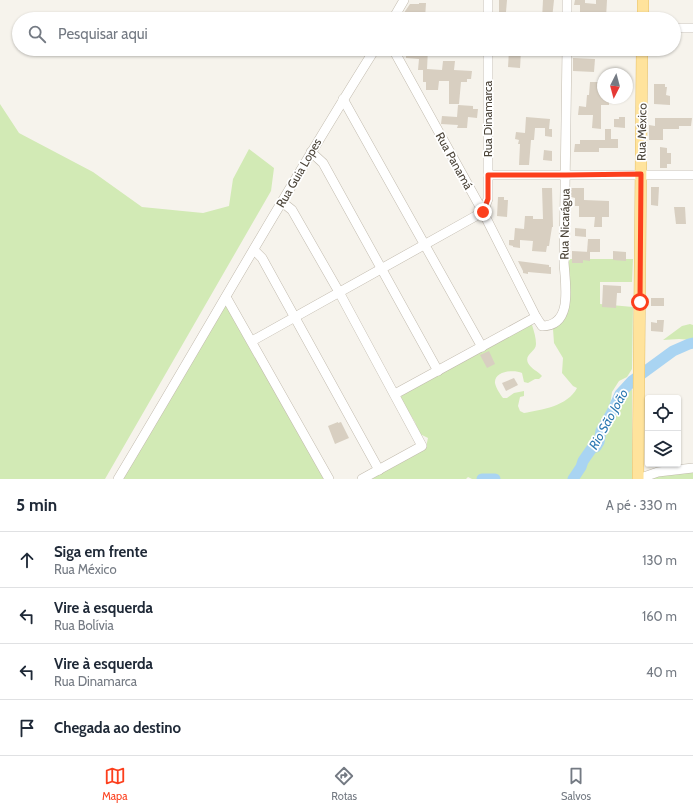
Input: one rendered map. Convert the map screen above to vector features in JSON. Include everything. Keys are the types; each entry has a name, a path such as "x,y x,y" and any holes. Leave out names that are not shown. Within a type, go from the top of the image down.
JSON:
{"main road":[{"path":"642,0 643,12"},
{"name":"Rua México","path":"638,479 642,56"}],"street":[{"path":"397,12 404,0"},
{"path":"488,0 488,12"},
{"path":"567,0 567,12"},
{"path":"681,28 693,28"},
{"name":"Rua Guia Lopes","path":"118,479 254,250 310,152 371,56"},
{"name":"Rua Panamá","path":"396,56 483,212 536,317"},
{"name":"Rua Dinamarca","path":"483,212 488,199 488,56"},
{"name":"Rua Nicarágua","path":"536,317 542,326 549,326 561,318 564,312 566,296 564,262 567,56"},
{"path":"343,99 482,347"},
{"path":"310,152 323,163 438,371"},
{"path":"488,175 693,175"},
{"path":"282,202 292,210 339,292 422,446 362,479"},
{"path":"252,341 483,212"},
{"path":"254,250 262,258 379,470"},
{"path":"226,297 329,479"},
{"path":"395,394 536,317"},
{"name":"Rua México","path":"638,479 658,472 693,468"}],"green space":[{"path":"0,104 19,133 93,172 142,207 203,213 229,206 233,179 249,149 274,168 271,191 105,479 0,479"},
{"path":"568,259 633,259 632,282 600,282 600,304 633,307 632,369 627,377 619,381 612,392 610,406 596,442 590,447 576,467 586,461 601,443 605,428 616,417 617,409 624,395 632,389 632,479 472,479 468,477 466,479 367,479 426,447 428,438 420,434 415,422 402,401 401,397 403,393 528,323 532,325 536,344 527,360 531,367 542,376 539,379 535,379 528,383 524,382 522,373 514,371 505,372 496,379 495,383 499,393 503,398 507,398 514,393 524,391 524,396 520,397 518,406 520,411 524,413 554,406 561,403 573,394 577,388 573,386 562,373 563,358 554,343 553,329 566,316 568,310"},
{"path":"225,305 229,307 324,479 122,479"},
{"path":"690,324 693,325 693,340 663,340 682,326"},
{"path":"688,471 693,472 693,479 646,479 664,475 676,475"}],"building":[{"path":"499,0 507,0 506,12 499,12"},
{"path":"543,0 554,0 553,12 542,12"},
{"path":"575,0 585,0 585,3 596,4 596,0 607,0 606,12 580,12 580,5 574,5"},
{"path":"426,3 425,12 404,12 410,4"},
{"path":"406,56 428,56 427,69 442,70 443,61 455,61 454,70 472,71 471,79 467,79 467,82 461,82 459,104 449,104 449,81 439,81 438,90 426,90 426,82 423,82 423,70 418,70 419,59 406,58"},
{"path":"509,56 521,56 520,68 508,67"},
{"path":"573,58 595,59 594,72 573,71"},
{"path":"590,82 597,82 597,104 609,104 601,105 601,129 592,128 593,115 578,115 579,106 586,107 587,95 589,95"},
{"path":"654,84 665,84 665,87 667,87 666,95 670,96 670,105 654,104"},
{"path":"458,105 473,106 473,109 478,109 477,118 468,117 467,128 457,128 458,125 441,124 442,116 457,117"},
{"path":"526,117 550,119 549,129 552,129 552,137 545,136 545,128 535,128 534,140 531,140 529,165 519,165 520,144 518,144 519,140 515,139 516,132 525,133"},
{"path":"619,117 625,117 625,128 614,127 614,119 619,119"},
{"path":"655,118 692,118 691,126 679,126 679,129 663,129 663,140 649,140 649,125 655,126"},
{"path":"605,129 611,129 611,139 618,139 618,148 599,148 599,152 574,152 575,144 580,144 580,140 605,140"},
{"path":"660,147 667,148 667,153 671,153 671,164 667,164 667,168 660,168"},
{"path":"544,150 552,151 552,161 543,160"},
{"path":"651,187 659,187 658,206 651,205"},
{"path":"542,188 552,188 553,227 549,246 547,246 546,252 532,251 533,241 520,240 520,248 509,245 509,240 514,240 515,228 524,229 525,216 533,216 533,219 543,219"},
{"path":"571,188 584,188 584,200 609,201 609,217 602,217 602,227 594,227 595,217 579,217 579,206 575,206 575,198 571,197"},
{"path":"498,197 504,197 504,200 508,200 507,217 497,216"},
{"path":"674,207 685,207 686,224 676,224"},
{"path":"575,228 586,229 586,237 575,236"},
{"path":"588,239 600,239 600,252 587,252"},
{"path":"572,251 590,252 590,261 583,260 583,263 572,263"},
{"path":"613,251 626,252 626,261 613,260"},
{"path":"518,261 549,265 549,267 551,267 551,274 523,273"},
{"path":"603,285 621,286 621,293 617,293 616,308 602,307"},
{"path":"651,298 664,298 664,306 651,306"},
{"path":"657,320 664,320 663,332 651,331 651,322 657,323"},
{"path":"489,351 495,364 487,368 480,355"},
{"path":"514,378 518,385 506,391 502,383"},
{"path":"341,422 349,438 335,444 328,426"}],"waterway":[{"name":"Rio São João","path":"573,479 592,448 596,447 599,442 601,431 620,394 632,381 673,351 693,343"},
{"name":"Rio São João","path":"482,479 495,479"}],"route":[{"path":"483,212 488,199 488,175 641,174 640,302"}]}
